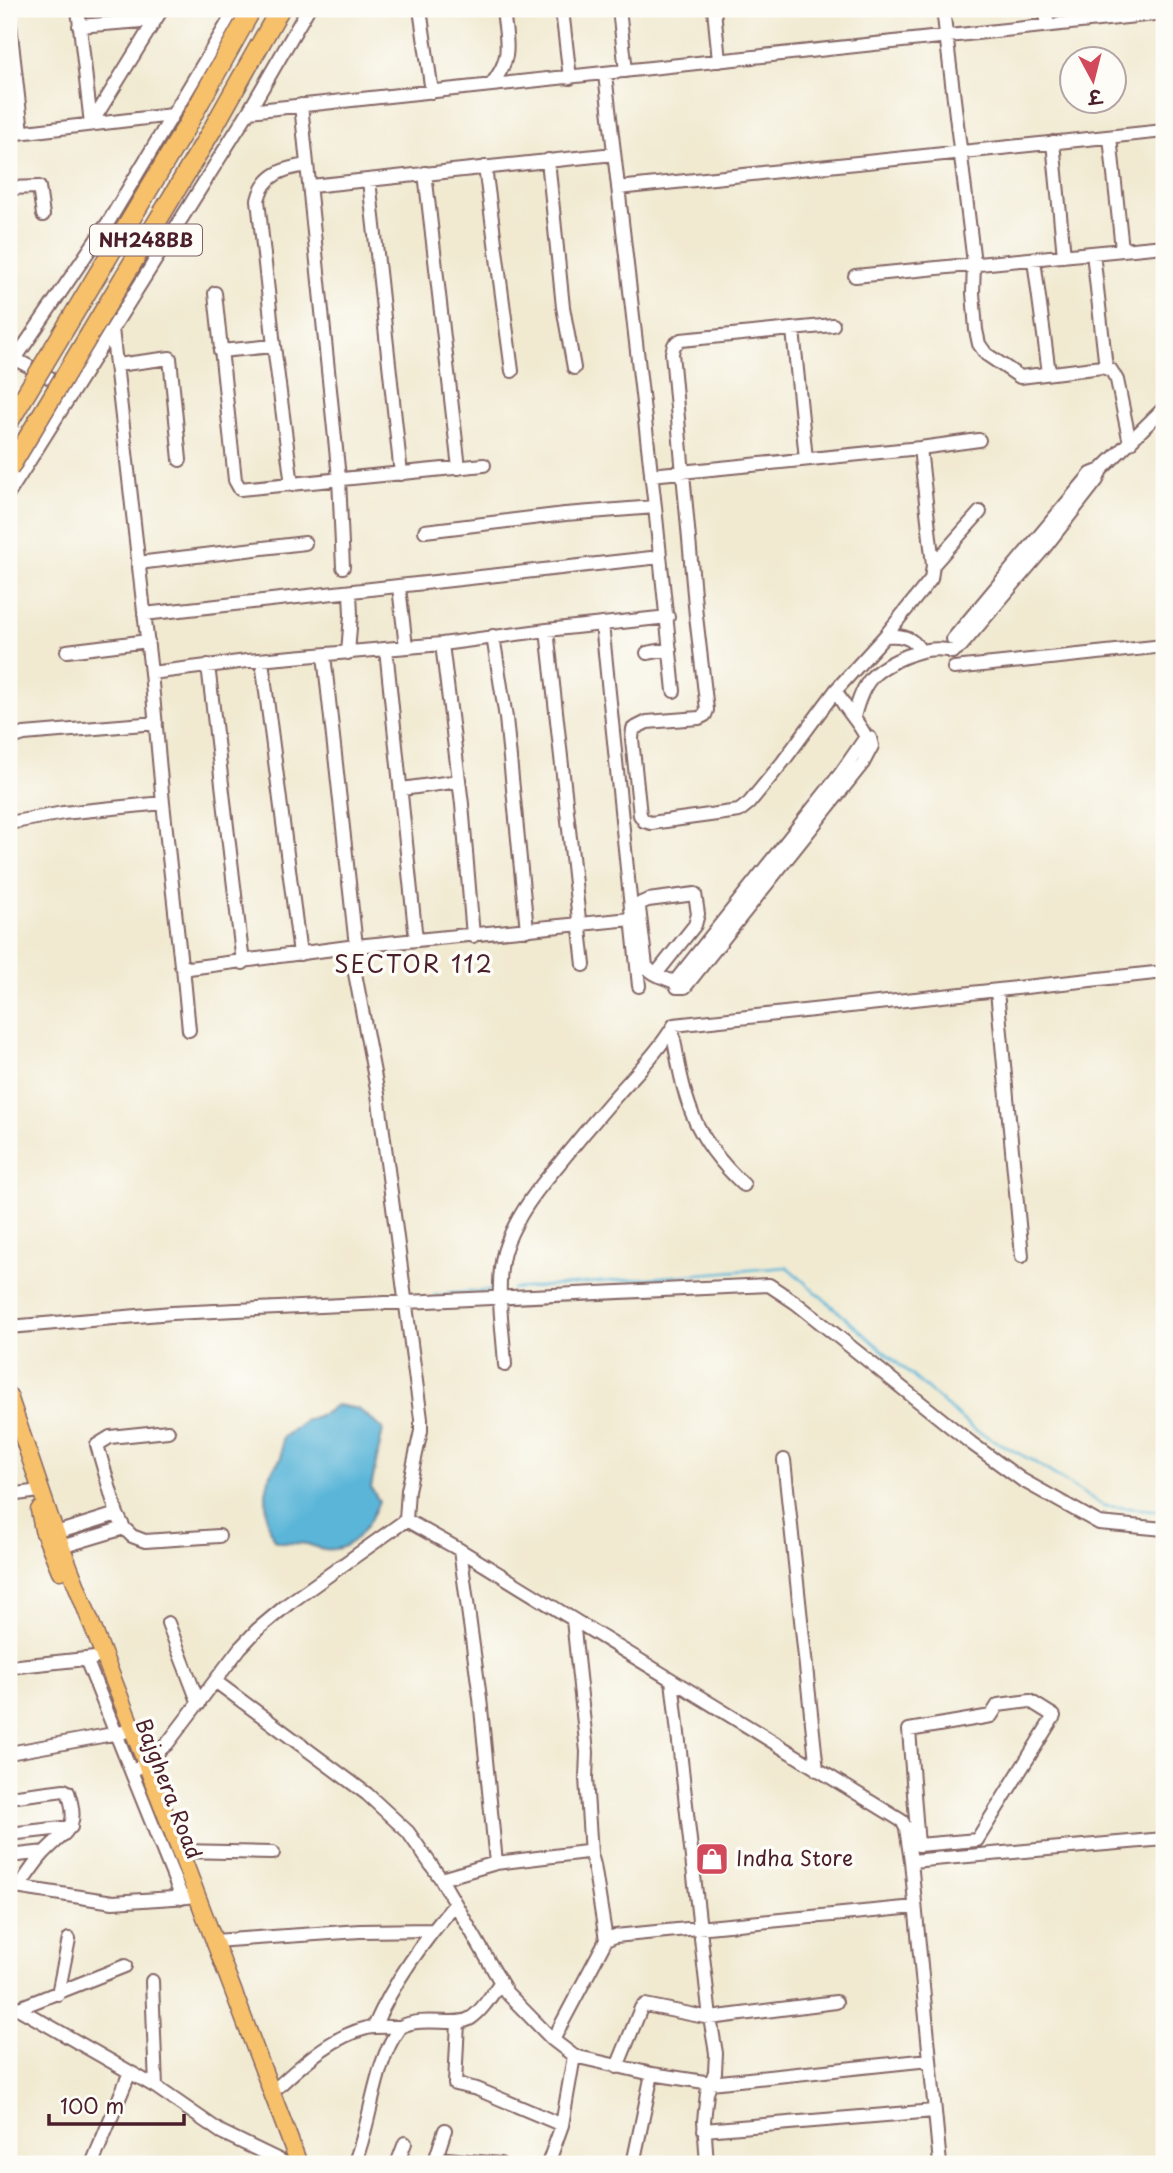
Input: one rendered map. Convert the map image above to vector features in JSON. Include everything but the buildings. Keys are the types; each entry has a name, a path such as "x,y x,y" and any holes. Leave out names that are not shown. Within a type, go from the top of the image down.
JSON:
{"highway":[{"name":"NH248BB","path":"9,422 185,128 252,9"},
{"name":"NH248BB","path":"9,469 212,130 280,9"}],"main road":[{"name":"Bajghera Road","path":"9,1396 56,1533 142,1765 185,1897 288,2164"},
{"name":"Bajghera Road","path":"9,1430 90,1658 120,1733 142,1765 180,1850 299,2164"}],"street":[{"path":"78,9 91,124"},
{"path":"73,390 12,364 109,221 236,9"},
{"path":"9,493 249,111 308,9"},
{"path":"420,9 432,92"},
{"path":"491,85 503,71 506,59 503,9"},
{"path":"619,9 626,71"},
{"path":"713,9 719,61"},
{"path":"943,9 974,263 976,330 982,350 1020,377 1105,368 1113,373 1117,380 1130,443"},
{"path":"1045,9 1048,24"},
{"path":"562,10 570,78"},
{"path":"249,111 1164,13"},
{"path":"79,26 159,15"},
{"path":"91,124 159,15"},
{"path":"9,16 15,133 172,115"},
{"path":"605,74 668,617 674,691"},
{"path":"301,105 339,478 343,567"},
{"path":"618,188 1164,131"},
{"path":"1110,137 1122,249"},
{"path":"1053,142 1064,256"},
{"path":"311,186 614,154"},
{"path":"548,160 563,307 574,368"},
{"path":"292,485 274,346 259,194 265,184 281,170 307,166"},
{"path":"485,167 512,371"},
{"path":"425,173 459,468"},
{"path":"369,180 401,474"},
{"path":"9,188 39,187 43,215"},
{"path":"855,276 1164,246"},
{"path":"1093,253 1105,368"},
{"path":"1034,260 1049,373"},
{"path":"215,293 236,486 243,490 484,465"},
{"path":"833,325 681,340 674,345 672,353 696,616 708,710 699,718 647,722 633,729 639,811 642,818 651,823 662,822 734,812 743,808 782,763 836,690 932,579 933,565 920,448"},
{"path":"112,329 189,1031"},
{"path":"793,330 806,458"},
{"path":"220,351 274,346"},
{"path":"117,365 170,358 180,460"},
{"path":"854,717 863,690 876,672 886,664 920,651 961,646 977,618 1045,547 1097,480 1101,470 1164,408"},
{"path":"651,475 979,440"},
{"path":"425,531 565,514 655,507"},
{"path":"933,565 980,512"},
{"path":"138,563 305,543"},
{"path":"144,614 660,557"},
{"path":"398,587 406,647"},
{"path":"348,653 352,611 350,592"},
{"path":"151,673 442,644 547,629 668,617"},
{"path":"602,624 639,986"},
{"path":"547,629 584,965"},
{"path":"884,636 896,635 912,640 920,651"},
{"path":"493,636 506,718 527,930"},
{"path":"67,651 148,641"},
{"path":"442,644 459,781 473,936"},
{"path":"954,668 1164,646"},
{"path":"386,649 416,940"},
{"path":"647,653 670,649"},
{"path":"324,655 353,947 378,1094 421,1424 408,1490 406,1520"},
{"path":"262,661 300,954"},
{"path":"208,666 243,963"},
{"path":"656,974 695,925 698,914 695,894 648,900 640,905 648,968 656,974 674,982 677,987 685,987 833,792 867,757 872,746 870,738 866,737 844,706 836,690"},
{"path":"9,739 24,734 156,723"},
{"path":"402,789 459,781"},
{"path":"9,822 63,813 163,803"},
{"path":"183,967 243,963 353,947 631,919"},
{"path":"505,1365 501,1298 504,1252 523,1213 546,1179 617,1095 648,1063 674,1025 1164,972"},
{"path":"997,991 1022,1256"},
{"path":"672,1028 693,1120 713,1154 744,1185"},
{"path":"9,1327 172,1313 772,1285 971,1443 1022,1480 1099,1523 1164,1529"},
{"path":"168,1431 110,1437 97,1445 117,1514 124,1528 132,1536 145,1541 219,1536"},
{"path":"784,1460 817,1770"},
{"path":"9,1495 32,1492"},
{"path":"56,1533 117,1514"},
{"path":"406,1520 460,1550 817,1770 899,1817 911,1827 918,1845 977,1840 1054,1716 1030,1701 998,1705 991,1716 909,1730 911,1827 911,1861 940,2164"},
{"path":"142,1765 167,1744 248,1639 267,1621 406,1520"},
{"path":"56,1533 124,1528"},
{"path":"460,1550 480,1698 496,1863"},
{"path":"554,2040 606,1940 591,1854 587,1752 573,1620"},
{"path":"168,1623 198,1703"},
{"path":"9,1667 90,1658"},
{"path":"672,1680 716,2053 705,2109 707,2164"},
{"path":"215,1681 367,1794 408,1832 426,1854 500,1983 519,2007 574,2056 652,2074 711,2083 929,2060"},
{"path":"9,1753 120,1733 185,1897 113,1902 14,1886"},
{"path":"9,1797 66,1791 69,1794 71,1827 14,1886"},
{"path":"9,1834 71,1827"},
{"path":"911,1861 1164,1839"},
{"path":"180,1850 273,1853"},
{"path":"9,1856 45,1852"},
{"path":"441,1879 496,1863 583,1852 591,1854"},
{"path":"374,2027 393,1988 433,1930 455,1904"},
{"path":"606,1940 615,1936 915,1907"},
{"path":"214,1941 360,1931 433,1930"},
{"path":"58,1994 69,1939"},
{"path":"14,2005 58,1994 125,1966"},
{"path":"152,1981 156,2087"},
{"path":"272,2092 323,2049 347,2035 374,2027 400,2027 420,2021 457,2022 474,2016 500,1983"},
{"path":"617,2067 642,2006 710,2018 835,2002"},
{"path":"14,2005 156,2087 221,2132 288,2164"},
{"path":"457,2022 455,2084 477,2089 562,2125"},
{"path":"354,2164 383,2065 400,2027"},
{"path":"548,2164 562,2125 574,2056"},
{"path":"92,2164 130,2072"},
{"path":"632,2164 652,2074"},
{"path":"704,2130 934,2111"},
{"path":"445,2130 435,2161 500,2164"},
{"path":"397,2164 405,2143"}],"water":[{"path":"336,1405 358,1409 383,1429 371,1488 379,1501 375,1510 352,1542 334,1549 274,1540 267,1522 266,1493 270,1474 281,1458 282,1438 304,1421 325,1413"}],"waterway":[{"path":"512,1289 787,1267 973,1429 1031,1460 1104,1506 1164,1511"},
{"path":"435,1295 495,1290"}],"place":[{"name":"Indha Store","path":"712,1859"}],"district":[{"name":"SECTOR 112","path":"414,965"}]}
